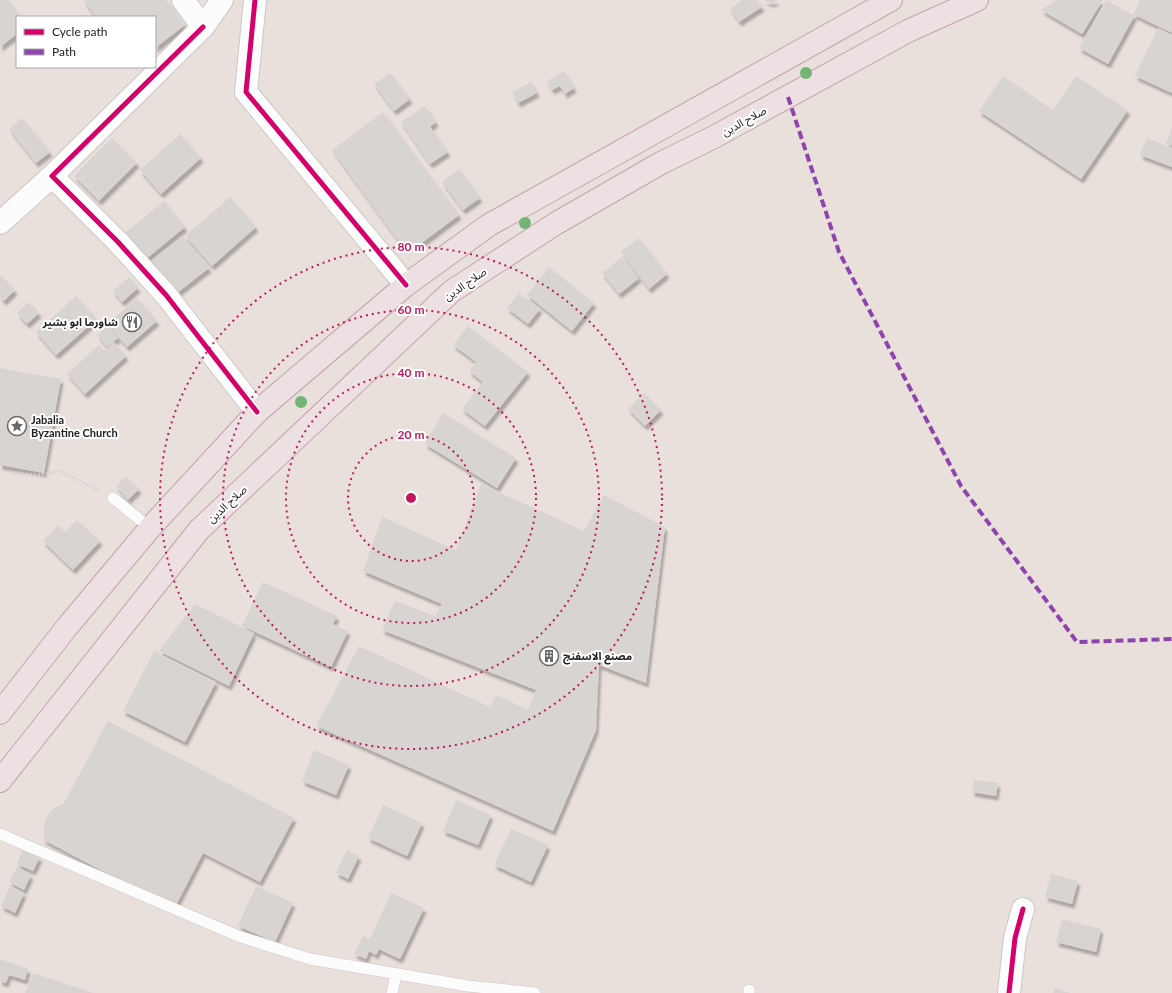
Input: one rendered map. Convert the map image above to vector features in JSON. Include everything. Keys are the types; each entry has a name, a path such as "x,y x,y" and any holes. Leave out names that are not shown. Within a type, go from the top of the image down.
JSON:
{"highway":[{"path":"0,713 67,627 150,528 257,412 406,285 489,225 891,0"},
{"name":"صلاح الدين","path":"0,781 199,530 452,292 555,224 661,163 714,137 908,31 977,0"}],"street":[{"path":"183,0 203,27"},
{"path":"0,223 52,176 203,27 222,0"},
{"path":"255,0 246,92 406,285"},
{"path":"52,176 118,242 166,295 257,412"},
{"path":"1009,993 1016,938 1023,909"}],"lane":[{"path":"113,498 150,528"},
{"path":"0,834 238,936 310,959 396,975 468,986 535,993"},
{"path":"392,993 396,975"}],"path":[{"path":"14,473 40,474 59,471 113,498"}],"shaded area":[{"path":"0,0 1172,0 1172,993 0,993"}],"building":[{"path":"0,0 8,0 20,16 16,16 16,35 0,47"},
{"path":"83,0 166,0 185,25 156,47 156,16 95,16"},
{"path":"742,0 757,0 762,7 739,22 730,9"},
{"path":"762,0 778,0 772,3"},
{"path":"1056,0 1103,0 1082,34 1041,10"},
{"path":"1106,0 1133,15 1140,0 1172,0 1172,33 1135,15 1108,64 1079,48"},
{"path":"1158,28 1172,35 1172,93 1135,76"},
{"path":"564,71 574,88 565,94 560,86 552,90 547,81"},
{"path":"390,73 410,99 394,111 374,84"},
{"path":"1003,76 1053,110 1076,76 1128,110 1081,179 979,111"},
{"path":"531,82 537,93 518,103 512,92"},
{"path":"425,106 436,122 430,127 448,152 430,164 401,122"},
{"path":"383,112 459,215 419,245 400,243 332,150"},
{"path":"22,118 50,152 36,163 9,129"},
{"path":"1172,127 1172,146 1166,143"},
{"path":"180,134 201,158 161,194 140,170"},
{"path":"112,138 137,163 99,201 74,176"},
{"path":"1147,138 1172,148 1172,167 1140,155"},
{"path":"459,169 480,198 463,210 442,182"},
{"path":"230,197 256,227 212,266 185,236"},
{"path":"164,201 185,227 146,259 125,233"},
{"path":"183,236 209,268 177,293 151,261"},
{"path":"639,238 667,274 649,289 621,252"},
{"path":"622,257 639,278 619,294 602,273"},
{"path":"549,267 594,303 572,331 527,295"},
{"path":"0,275 15,290 4,301 0,297"},
{"path":"129,277 138,288 122,302 113,291"},
{"path":"519,293 540,309 528,324 507,308"},
{"path":"76,296 97,319 56,355 36,332"},
{"name":"شاورما ابو بشير","path":"137,298 157,321 127,347 107,324"},
{"path":"29,302 39,313 27,324 17,313"},
{"path":"107,326 118,338 107,347 97,335"},
{"path":"468,326 528,372 485,426 462,409 483,382 469,371 476,362 453,345"},
{"path":"114,342 126,356 85,394 67,374 99,345 104,351"},
{"path":"0,368 61,379 44,473 0,465"},
{"path":"644,393 661,410 645,426 628,409"},
{"path":"443,413 516,458 497,488 425,444"},
{"path":"126,476 139,489 128,500 116,486"},
{"name":"مصنع الاسفنج","path":"481,484 584,531 604,495 665,527 646,683 599,665 596,730 553,831 316,726 359,646 490,707 497,695 528,710 536,690 382,630 395,601 435,616 442,604 363,571 382,517 456,550"},
{"path":"77,520 100,541 73,570 43,541 58,525 65,532"},
{"path":"263,582 337,616 333,624 348,631 331,667 242,626"},
{"path":"195,604 254,633 229,686 159,651"},
{"path":"154,651 216,682 185,742 123,711"},
{"path":"108,721 294,818 260,882 203,853 174,909 44,840 44,826 47,816 53,809 64,803"},
{"path":"314,750 349,765 336,795 302,781"},
{"path":"974,780 998,783 996,796 972,792"},
{"path":"456,800 491,815 478,845 443,831"},
{"path":"383,805 422,823 407,856 368,838"},
{"path":"511,829 548,845 531,882 494,865"},
{"path":"23,850 40,857 33,871 17,864"},
{"path":"347,850 359,856 348,879 336,873"},
{"path":"17,867 31,875 24,890 9,882"},
{"path":"1051,874 1078,881 1072,904 1045,897"},
{"path":"10,886 24,893 15,913 1,906"},
{"path":"256,886 293,903 275,942 238,926"},
{"path":"391,893 424,908 400,959 379,949 376,955 369,951 366,959 354,954 363,936 370,939"},
{"path":"1062,919 1101,929 1096,952 1056,942"},
{"path":"0,959 28,969 25,980 9,975 6,983 0,981"},
{"path":"33,973 93,993 25,993"},
{"path":"1055,988 1070,993 1053,993"}],"marked path":[{"path":"788,97 839,252 961,486 1077,642 1172,639"}],"cycle path":[{"path":"255,0 246,92 406,285"},
{"path":"203,27 52,176 118,242 166,295 257,412"},
{"path":"1009,993 1015,938 1023,909"}],"place":[{"name":"شاورما ابو بشير","path":"132,322"},
{"name":"Jabalia Byzantine Church","path":"17,426"},
{"name":"مصنع الاسفنج","path":"549,656"}]}
